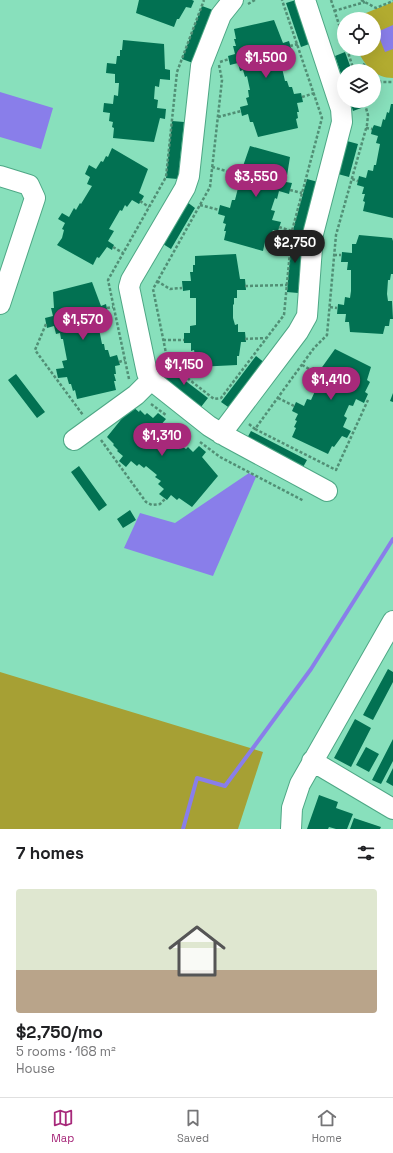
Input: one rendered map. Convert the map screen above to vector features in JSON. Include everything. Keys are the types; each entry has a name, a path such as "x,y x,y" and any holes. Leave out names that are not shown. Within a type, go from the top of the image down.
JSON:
{"street":[{"path":"233,0 221,15 201,66 189,176 185,188 131,280 129,287 147,373 151,380 221,434 327,491"},
{"path":"221,434 298,332 306,316 313,234 342,122 341,108 305,0"},
{"path":"0,176 29,185 35,198 0,304"},
{"path":"74,440 136,395 151,380"},
{"path":"291,829 292,808 300,784 312,761 386,648 393,621"},
{"path":"312,761 393,809"}],"path":[{"path":"130,385 108,280 166,177 177,72 204,0"},
{"path":"229,59 219,63 222,80 210,187 153,289 168,363 214,399 221,398 284,316 292,231 322,118 315,93 282,0"},
{"path":"331,0 337,20"},
{"path":"361,0 376,8 393,1"},
{"path":"334,11 365,2"},
{"path":"290,46 298,44"},
{"path":"381,82 393,82"},
{"path":"302,97 315,93"},
{"path":"218,117 241,111"},
{"path":"366,128 372,130"},
{"path":"212,167 230,172"},
{"path":"352,179 358,181"},
{"path":"290,190 302,193"},
{"path":"140,201 149,207"},
{"path":"200,205 219,210"},
{"path":"279,227 292,231"},
{"path":"113,247 123,253"},
{"path":"334,255 341,255"},
{"path":"157,281 170,289 182,288"},
{"path":"245,286 287,285"},
{"path":"107,308 113,307"},
{"path":"330,307 338,308"},
{"path":"46,324 35,350 85,418"},
{"path":"245,339 267,338"},
{"path":"163,340 184,340"},
{"path":"119,362 125,360"},
{"path":"302,365 311,370"},
{"path":"278,398 294,406"},
{"path":"255,429 336,470 368,400"},
{"path":"97,435 146,502 152,505 160,504 165,499"}],"shaded area":[{"path":"393,2 393,78 381,76 381,64 366,64 361,56 381,56 381,12 368,12"},
{"path":"393,25 393,49 385,52 381,42 381,30"},
{"path":"0,92 53,108 41,149 0,137"},
{"path":"249,473 256,477 213,576 124,548 140,513 175,523"},
{"path":"0,672 263,752 238,829 0,829"}],"building":[{"path":"139,0 194,1 191,8 186,7 179,19 177,19 174,27 136,13"},
{"path":"296,0 312,43 301,47 286,3"},
{"path":"202,6 213,10 193,63 182,59"},
{"path":"274,20 283,43 289,41 292,51 284,53 284,68 282,68 285,81 287,81 289,87 292,87 294,94 301,93 303,102 297,103 299,112 297,112 298,118 296,119 298,128 258,137 253,122 250,122 248,114 242,116 240,107 248,105 246,98 249,97 248,90 250,90 247,76 245,77 243,70 240,71 238,63 230,65 228,56 235,54 233,46 236,46 234,29"},
{"path":"123,40 164,44 165,69 170,70 170,80 160,79 159,87 155,86 154,99 158,100 157,108 166,109 165,119 160,118 154,142 113,138 114,128 112,127 113,122 109,121 110,113 103,112 104,103 113,104 114,95 118,96 119,83 115,83 115,74 106,73 107,63 116,64 117,56 120,56 120,50 122,50"},
{"path":"335,56 346,56 349,64 338,64"},
{"path":"391,104 393,104 393,218 363,211 365,194 362,194 364,187 357,185 359,176 366,178 368,170 373,171 374,165 376,165 380,144 376,143 378,136 371,134 372,129 374,125 381,127 387,112 389,113"},
{"path":"352,108 361,108 353,111"},
{"path":"172,121 184,122 178,179 166,178"},
{"path":"347,141 358,144 349,177 338,174"},
{"path":"250,146 290,157 286,182 292,183 289,194 279,191 277,199 275,198 271,210 275,211 272,220 281,222 278,231 273,230 267,243 265,242 263,251 224,240 226,224 223,223 225,216 218,214 220,205 230,208 232,200 235,200 238,188 235,187 237,179 229,176 232,166 242,169"},
{"path":"112,148 148,169 139,193 144,196 139,204 132,200 127,207 125,205 122,211 120,210 109,229 114,231 108,241 114,245 112,250 107,247 99,258 97,257 93,265 57,245 62,238 64,230 62,229 65,223 58,219 62,213 69,217 74,208 76,210 80,203 81,204 92,186 87,184 90,177 85,174 89,165 96,169 101,161 103,162 106,156 108,157"},
{"path":"307,179 318,182 304,232 293,230"},
{"path":"187,202 195,208 171,249 163,244"},
{"path":"292,234 303,236 298,293 287,292"},
{"path":"359,235 392,238 393,241 393,274 391,274 390,280 388,280 387,294 388,301 392,301 393,319 390,319 389,326 385,326 383,334 350,332 349,322 345,322 346,314 337,314 338,304 344,305 345,297 350,298 351,291 351,270 347,270 348,262 341,262 342,252 352,253 352,244 356,244"},
{"path":"236,254 240,279 245,279 246,290 237,290 237,298 234,298 233,305 233,318 235,325 238,324 238,332 245,332 246,342 241,342 239,356 237,356 237,365 197,367 194,350 191,351 191,343 184,343 184,333 190,333 190,326 196,325 196,298 190,298 190,290 183,291 182,281 191,281 190,272 193,272 195,256"},
{"path":"92,282 101,306 106,304 108,314 100,316 102,323 98,324 102,344 104,344 105,350 108,350 110,357 117,355 120,365 115,366 116,374 114,374 116,381 114,381 116,390 77,399 75,390 73,391 67,377 58,378 56,369 64,368 62,361 67,360 63,339 61,339 60,333 56,334 54,326 47,328 45,318 53,316 51,308 54,308 53,292"},
{"path":"335,349 371,367 367,380 370,382 365,392 368,394 364,403 356,399 353,406 349,405 344,416 347,418 343,427 351,431 347,438 342,436 334,447 332,446 328,454 292,437 296,428 294,427 297,421 295,420 298,414 292,411 296,402 304,406 307,399 311,400 316,389 313,387 316,379 309,375 313,367 320,370"},
{"path":"256,356 265,363 231,409 221,402"},
{"path":"166,366 208,398 201,407 159,375"},
{"path":"16,374 45,412 37,418 8,380"},
{"path":"393,393 393,402 390,401"},
{"path":"132,406 139,412 140,410 145,415 147,413 153,418 158,413 166,419 160,426 166,430 165,432 170,437 169,438 179,447 180,445 186,449 188,447 193,452 199,446 206,452 202,457 218,476 192,507 179,498 177,500 171,495 167,500 159,494 164,489 158,484 161,481 155,477 157,475 146,466 144,468 139,464 137,466 131,461 126,467 119,461 123,456 117,451 118,450 113,445 114,444 107,437"},
{"path":"251,431 307,460 302,469 246,440"},
{"path":"79,466 107,505 99,511 71,472"},
{"path":"130,510 136,520 123,528 117,519"},
{"path":"388,669 393,672 393,682 373,720 363,715"},
{"path":"355,719 371,728 351,767 334,758"},
{"path":"393,739 393,761 381,784 372,780"},
{"path":"366,747 379,754 369,772 356,765"},
{"path":"393,768 393,786 386,782"},
{"path":"319,795 338,802 336,808 353,814 347,829 336,829 329,827 328,829 307,829"},
{"path":"354,818 381,827 380,829 350,829"}],"waterway":[{"path":"183,829 197,778 225,786 311,669 393,539"}]}
